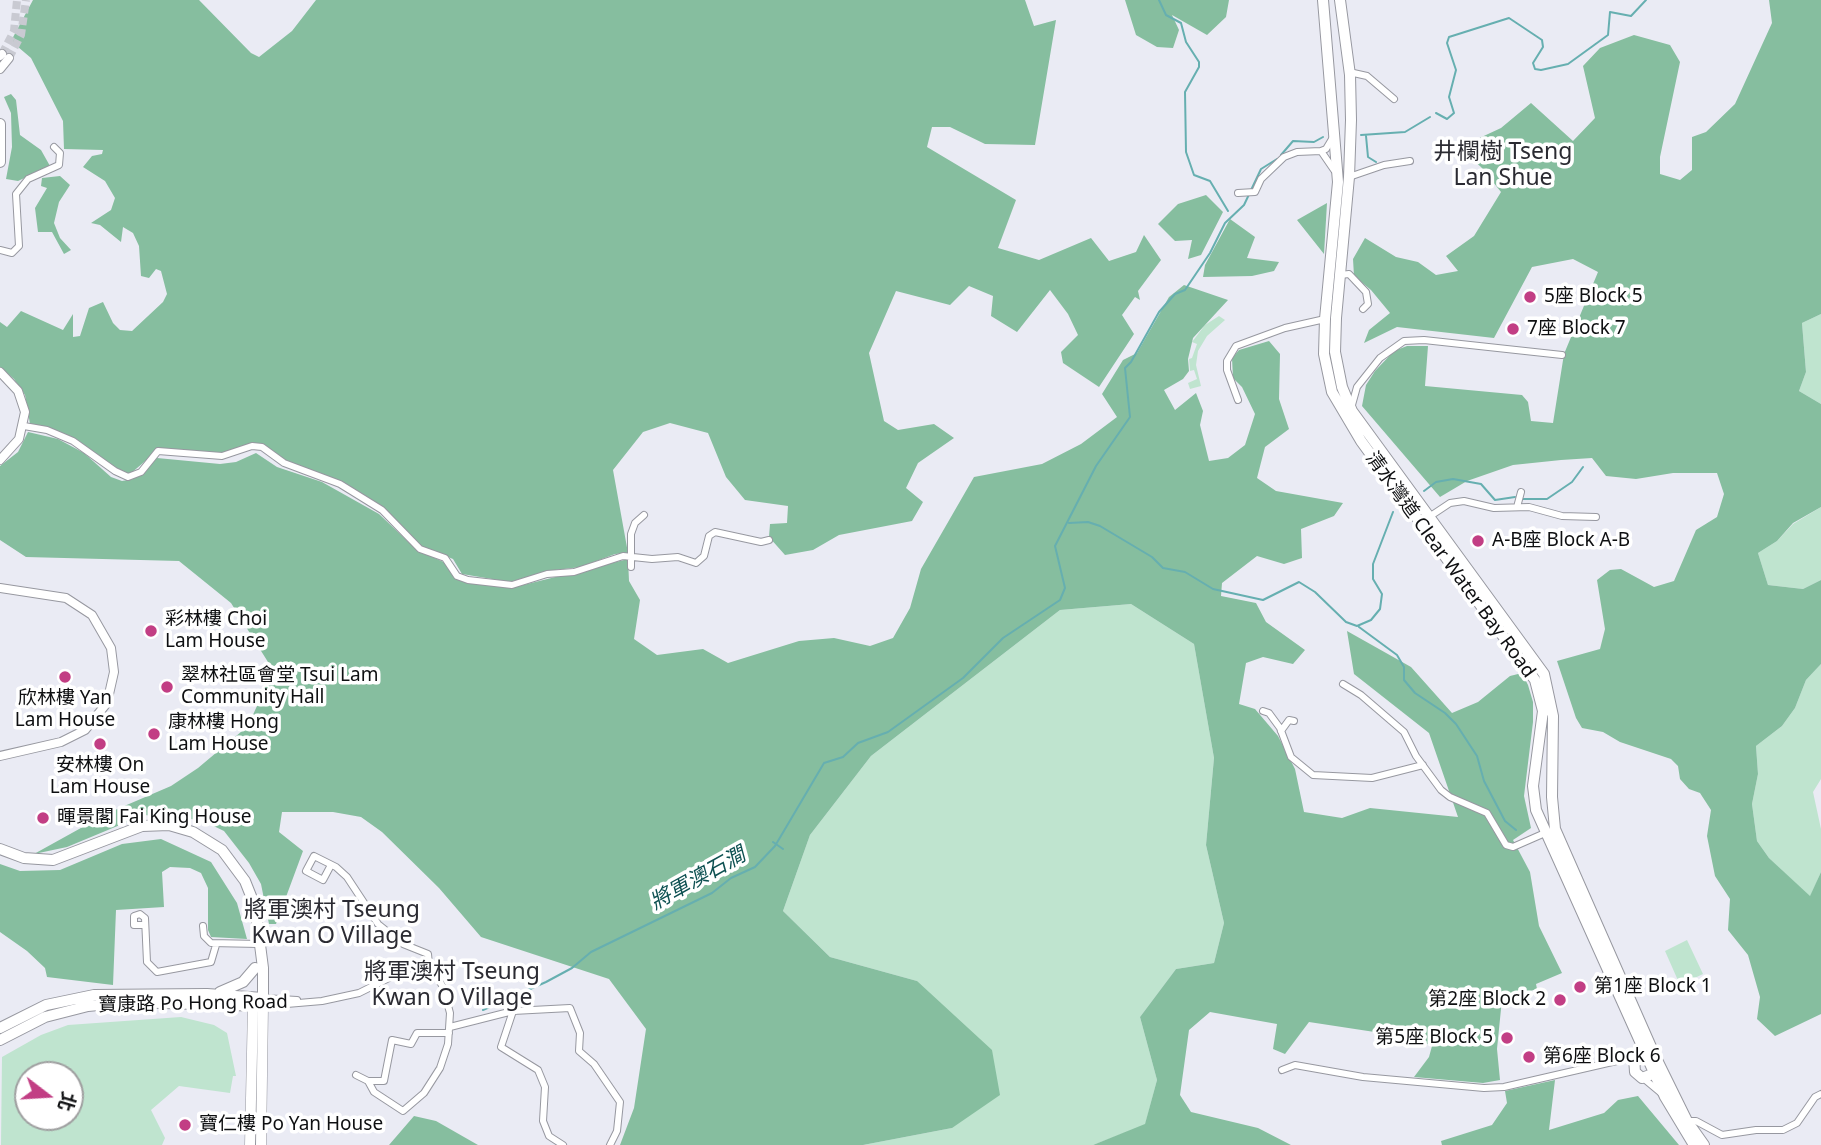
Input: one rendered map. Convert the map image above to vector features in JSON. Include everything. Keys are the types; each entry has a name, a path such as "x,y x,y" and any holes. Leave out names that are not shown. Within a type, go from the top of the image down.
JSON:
{"main road":[{"name":"清水灣道 Clear Water Bay Road","path":"1323,0 1338,182 1325,319 1327,373 1340,407 1361,441 1535,680 1543,710 1533,786 1536,810 1665,1097 1693,1145"},
{"name":"清水灣道 Clear Water Bay Road","path":"1340,0 1349,72 1349,177 1335,352 1338,375 1352,411 1544,674 1553,716 1552,797 1561,845 1655,1056 1703,1145"},
{"path":"1328,45 1332,53 1341,55 1346,42"},
{"path":"1331,75 1339,68 1349,72"},
{"path":"0,124 0,162"},
{"path":"1536,810 1542,795 1552,797"},
{"path":"0,849 24,858 53,860 142,826 169,825 193,832 222,850 245,881 255,906 259,949 258,1002 250,1145"},
{"path":"259,949 255,968 261,1145"},
{"path":"207,993 232,989 255,968"},
{"name":"寶康路 Po Hong Road","path":"0,1028 36,1009 81,996 133,992 207,993 258,1002"},
{"name":"寶康路 Po Hong Road","path":"0,1040 45,1017 88,1006 129,1002 258,1002"},
{"path":"1642,1047 1634,1057 1639,1075 1655,1073 1655,1056"}],"street":[{"path":"0,69 4,56"},
{"path":"1349,72 1367,76 1394,100"},
{"path":"1238,193 1250,193 1272,167 1284,158 1297,152 1321,151 1330,144 1334,127"},
{"path":"0,250 8,253 16,250 20,235 16,194 28,179 59,165 60,152 54,147"},
{"path":"1321,151 1332,164 1338,182"},
{"path":"1349,177 1384,165 1410,162"},
{"path":"1340,275 1349,274 1366,292 1368,304 1363,309"},
{"path":"1238,400 1227,370 1230,353 1236,346 1284,328 1325,319"},
{"path":"1352,411 1353,394 1387,350 1414,339 1562,355"},
{"path":"0,372 11,381 21,397 24,426 15,445 0,460"},
{"path":"1338,375 1349,382 1362,381"},
{"path":"24,426 47,430 73,441 117,473 128,477 141,472 158,450 222,456 260,446 284,463 340,484 382,510 420,549 445,558 456,575 465,580 512,585 630,555 652,559 678,557 696,562 703,558 708,537 714,532 761,542 769,540"},
{"path":"1429,517 1450,503 1464,501 1493,508 1519,499 1562,516 1596,517"},
{"path":"631,567 635,523 644,515"},
{"path":"0,588 66,598 92,615 101,626 111,648 114,673 110,697 96,720 67,740 0,755"},
{"path":"1343,684 1361,695 1404,732 1423,765 1450,797 1487,813 1506,845 1513,847 1545,832"},
{"path":"1263,711 1269,713 1291,757 1313,775 1372,778 1423,765"},
{"path":"1280,733 1284,724 1294,721"},
{"path":"331,865 347,877 378,924 417,952 428,954 429,964 447,1000 449,1030 444,1060 432,1083 403,1111 374,1092 368,1081"},
{"path":"144,925 147,962 157,972 211,962 216,945"},
{"path":"203,926 205,939 216,945 259,949"},
{"path":"417,952 414,957 415,965 423,968 429,964"},
{"name":"寶康路 Po Hong Road","path":"258,1002 309,1002 359,993 415,965"},
{"path":"356,1075 368,1081 384,1081 392,1040 411,1044 417,1032 449,1030 513,1011 568,1007 572,1009 580,1033 579,1051 594,1064 620,1101 617,1131 610,1145"},
{"path":"513,1011 501,1047 538,1070 545,1087 543,1121 549,1136 563,1145"},
{"path":"1282,1070 1295,1065 1363,1077 1484,1088 1504,1087 1634,1057"},
{"path":"1610,1063 1639,1075 1665,1097"},
{"path":"1691,1121 1722,1135 1756,1129 1783,1130 1797,1123 1815,1097 1821,1094"},
{"path":"1703,1145 1713,1133"}],"green space":[{"path":"33,0 199,0 251,53 259,57 292,31 316,0 1025,0 1034,26 1056,20 1035,145 985,144 950,127 932,127 927,147 1016,200 998,248 1039,260 1091,238 1109,261 1136,252 1144,235 1161,260 1138,291 1140,300 1135,297 1122,315 1134,334 1099,387 1063,363 1061,352 1078,335 1068,314 1050,290 1017,332 991,316 993,296 969,286 950,305 896,291 869,353 884,421 898,430 934,424 954,438 918,463 906,488 923,502 912,521 839,535 813,550 785,555 769,537 770,524 787,523 788,506 745,500 726,477 708,433 670,423 643,432 613,470 628,553 615,554 581,567 547,571 510,582 462,574 453,559 421,546 382,508 344,486 257,447 220,458 156,452 130,474 123,475 87,447 61,434 30,424 25,395 14,379 0,367 0,322 7,327 21,311 63,330 73,314 73,337 80,336 89,308 103,302 113,323 120,330 132,331 163,302 167,294 161,271 156,269 149,278 141,276 139,246 133,233 123,227 121,242 100,225 91,223 111,210 115,198 105,181 83,167 92,156 102,154 103,150 64,149 63,121 31,58 11,41"},
{"path":"1125,0 1229,0 1226,17 1207,35 1172,15 1179,30 1173,48 1157,47 1136,35"},
{"path":"1769,0 1821,0 1821,314 1802,323 1806,372 1799,391 1821,404 1821,507 1793,523 1777,541 1758,553 1768,585 1803,589 1821,580 1821,664 1806,680 1795,708 1782,726 1756,746 1758,774 1752,804 1757,841 1769,858 1810,896 1821,872 1821,1014 1775,1036 1757,1019 1760,997 1748,955 1728,930 1730,899 1715,876 1707,836 1711,810 1700,793 1689,789 1680,779 1678,766 1671,759 1620,742 1603,732 1582,728 1576,718 1557,661 1600,649 1605,629 1597,580 1610,570 1621,569 1654,587 1674,581 1696,530 1717,517 1724,494 1717,473 1673,473 1636,479 1606,476 1592,458 1561,460 1513,465 1467,481 1440,497 1362,406 1366,385 1375,371 1394,351 1407,346 1428,346 1425,386 1522,395 1528,402 1531,421 1553,423 1564,354 1598,272 1573,259 1532,267 1494,338 1397,327 1364,343 1369,330 1390,313 1371,290 1354,276 1353,259 1365,238 1396,257 1418,262 1436,275 1458,271 1446,256 1474,236 1501,192 1481,167 1466,154 1473,141 1501,128 1531,103 1573,141 1595,118 1583,66 1600,48 1634,35 1670,45 1680,62 1660,157 1660,174 1680,180 1692,170 1692,137 1706,132 1735,104 1772,23"},
{"path":"11,94 16,100 20,135 41,150 50,166 18,181 6,179 12,147 11,113 4,97"},
{"path":"60,176 70,185 59,202 54,223 60,238 71,250 64,254 52,232 38,232 35,208 47,188 41,186 42,178"},
{"path":"1206,195 1223,212 1201,255 1188,259 1192,240 1175,241 1158,224 1178,204"},
{"path":"1327,203 1324,254 1297,220"},
{"path":"1230,219 1255,237 1247,258 1279,262 1274,271 1252,276 1203,277 1205,265"},
{"path":"1184,285 1228,300 1193,338 1188,359 1189,371 1183,379 1164,390 1175,410 1196,393 1203,411 1200,425 1209,461 1228,458 1245,445 1255,414 1242,387 1233,378 1232,358 1239,350 1269,341 1280,354 1279,399 1289,429 1265,447 1257,478 1276,491 1343,503 1334,516 1301,529 1302,558 1284,564 1257,556 1222,583 1221,596 1256,603 1266,622 1305,650 1293,664 1263,657 1246,663 1239,704 1255,709 1278,736 1295,769 1304,812 1342,818 1370,808 1458,817 1429,733 1354,674 1347,631 1411,667 1452,713 1478,702 1510,676 1522,673 1528,685 1533,702 1533,722 1524,796 1531,828 1513,840 1530,872 1539,926 1562,973 1536,984 1537,989 1502,999 1497,1049 1500,1080 1483,1083 1414,1077 1429,1057 1432,1046 1414,1038 1309,1022 1285,1054 1273,1049 1277,1024 1210,1012 1189,1030 1180,1095 1191,1112 1258,1128 1291,1145 1093,1145 1145,1124 1157,1080 1140,1017 1176,969 1214,963 1224,923 1206,845 1214,758 1194,644 1131,604 1060,610 871,756 810,835 783,911 830,957 917,981 992,1050 1000,1095 952,1128 863,1145 620,1145 634,1108 646,1029 609,979 481,937 439,888 382,832 361,817 333,812 282,812 279,832 303,851 276,924 269,924 261,884 249,863 224,831 201,820 144,815 67,847 34,854 108,813 171,786 198,768 248,726 273,670 231,603 179,561 26,557 0,540 0,466 18,452 28,432 58,439 84,453 111,477 122,481 133,479 157,458 220,464 236,462 256,453 277,467 322,482 379,514 417,550 448,564 459,580 511,588 628,559 629,581 640,600 634,639 657,655 703,649 728,663 799,641 834,638 870,646 893,638 910,608 921,569 974,477 1042,464 1081,444 1117,417 1102,394 1123,360 1137,353 1169,297"},
{"path":"1821,314 1821,404 1799,391 1806,372 1802,323"},
{"path":"1219,316 1225,320 1207,336 1198,351 1196,365 1201,386 1190,389 1188,383 1197,379 1194,370 1190,371 1189,359 1192,358 1197,344 1192,342 1205,325"},
{"path":"1821,507 1821,580 1803,589 1768,585 1758,553 1777,541 1793,524"},
{"path":"1131,604 1194,644 1214,758 1206,845 1224,923 1214,963 1176,969 1140,1017 1157,1080 1145,1125 1093,1145 863,1145 952,1128 917,981 830,957 783,911 810,835 871,756 1060,610"},
{"path":"1821,664 1821,779 1813,792 1821,829 1821,872 1810,897 1769,858 1757,841 1752,804 1758,774 1756,746 1782,726 1795,708 1806,680"},
{"path":"161,839 211,862 237,903 247,939 211,937 208,930 208,888 201,873 190,868 170,867 162,872 164,907 116,910 113,985 47,977 45,968 0,932 0,864 20,871 60,870 122,844"},
{"path":"1687,940 1703,974 1680,985 1665,951"},
{"path":"181,1017 214,1025 227,1033 236,1076 233,1076 230,1093 179,1086 151,1110 165,1138 162,1145 1,1145 2,1057 41,1035 68,1025"},
{"path":"1555,1080 1549,1130 1604,1113 1618,1100 1638,1096 1679,1145 1442,1145 1441,1141 1492,1125 1507,1103 1505,1091"},
{"path":"414,1116 436,1121 478,1145 389,1145"}],"waterway":[{"path":"1159,0 1166,15 1181,23 1186,42 1199,62 1199,67 1185,92 1186,152 1194,175 1210,181 1228,211"},
{"path":"1436,113 1447,119 1454,113 1449,97 1456,70 1447,43 1449,37 1509,18 1542,40 1543,47 1533,63 1535,69 1541,70 1568,64 1608,35 1610,12 1631,16 1646,0"},
{"path":"1361,135 1405,132 1430,117"},
{"path":"1366,136 1368,157 1376,162"},
{"path":"1281,155 1293,141 1314,142 1323,137"},
{"name":"將軍澳石澗","path":"483,1010 546,982 572,968 591,952 712,893 731,878 755,867 775,846 824,763 843,757 858,743 888,732 963,678 1003,638 1060,600 1065,588 1055,546 1096,466 1130,417 1125,368 1159,312 1175,294 1185,290 1210,253 1225,223 1244,205 1261,169 1277,159"},
{"path":"1521,499 1547,499 1572,482 1583,467"},
{"path":"1424,491 1436,482 1453,479 1481,484 1495,500 1515,497"},
{"path":"1069,523 1088,522 1100,526 1152,557 1163,568 1185,572 1213,589 1263,600 1299,582 1315,592 1346,622 1357,626 1371,620 1380,609 1382,594 1373,579 1373,564 1393,512"},
{"path":"1359,627 1397,655 1404,667 1404,680 1415,693 1445,713 1456,724 1477,756 1484,781 1505,821 1516,830"},
{"name":"將軍澳石澗","path":"773,842 783,849"}],"tunnel":[{"path":"2,54 14,31 17,0"},
{"path":"9,58 21,35 26,0"}],"place":[{"name":"5座 Block 5","path":"1530,297"},
{"name":"7座 Block 7","path":"1513,329"},
{"name":"A-B座 Block A-B","path":"1478,541"},
{"name":"彩林樓 Choi Lam House","path":"151,631"},
{"name":"欣林樓 Yan Lam House","path":"65,677"},
{"name":"翠林社區會堂 Tsui Lam Community Hall","path":"167,687"},
{"name":"康林樓 Hong Lam House","path":"154,734"},
{"name":"安林樓 On Lam House","path":"100,744"},
{"name":"暉景閣 Fai King House","path":"43,818"},
{"name":"第1座 Block 1","path":"1580,987"},
{"name":"第2座 Block 2","path":"1560,1000"},
{"name":"第5座 Block 5","path":"1507,1038"},
{"name":"第6座 Block 6","path":"1529,1057"},
{"name":"寶仁樓 Po Yan House","path":"185,1125"}],"district":[{"name":"井欄樹 Tseng Lan Shue","path":"1503,165"},
{"name":"將軍澳村 Tseung Kwan O Village","path":"332,923"},
{"name":"將軍澳村 Tseung Kwan O Village","path":"452,985"}]}
